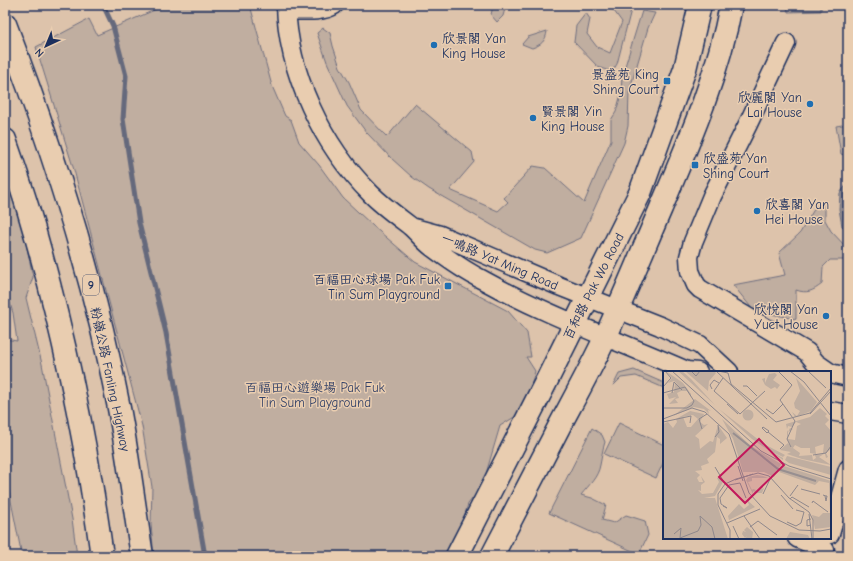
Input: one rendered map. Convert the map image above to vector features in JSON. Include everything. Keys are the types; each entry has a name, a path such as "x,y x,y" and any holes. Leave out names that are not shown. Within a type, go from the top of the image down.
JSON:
{"main road":[{"name":"百和路 Pak Wo Road","path":"457,556 640,193 685,69 700,5"},
{"path":"492,556 606,336 695,125 714,72 727,27 731,5"},
{"name":"粉嶺公路 Fanling Highway","path":"5,24 48,143 84,259 119,404 142,556"},
{"path":"5,140 28,209 69,368 87,461 102,556"}],"street":[{"path":"286,7 314,10 328,8 334,5"},
{"name":"一鳴路 Yat Ming Road","path":"286,7 288,35 294,62 316,119 353,174 370,193 392,213 412,227 431,246 454,263 482,280 529,304 574,324 606,336 687,371"},
{"path":"786,43 712,196 693,242 689,257 690,271 696,285 700,289 803,350 821,368 827,371"},
{"name":"一鳴路 Yat Ming Road","path":"412,227 440,235 617,310 660,326 700,345 728,371"},
{"path":"831,373 848,377"},
{"path":"831,411 848,414"},
{"path":"831,530 848,469"},
{"path":"801,539 827,544"}],"green space":[{"name":"百福田心遊樂場 Pak Fuk Tin Sum Playground","path":"166,5 236,5 236,7 241,5 250,5 272,86 285,116 291,120 299,142 319,165 343,198 415,262 508,311 527,333 531,357 526,357 535,371 524,411 500,426 482,487 468,504 458,537 448,556 154,556 151,524 152,487 142,426 74,170 36,47 89,19 97,35"},
{"path":"493,5 506,5 503,16 497,22 491,15"},
{"path":"606,5 632,6 617,64 612,72 598,67 574,42 576,26 586,13 590,19 587,34 597,47 610,53 622,22 614,11"},
{"path":"787,5 821,5 821,11 788,12"},
{"path":"642,11 655,13 648,28 629,92 628,126 624,143 581,238 547,253 535,250 429,189 412,177 391,158 366,132 347,106 327,62 317,33 323,28 330,33 340,67 349,82 361,110 387,137 415,104 472,152 474,162 450,190 498,211 508,202 504,198 533,166 545,168 584,203 611,140 611,120 616,112 621,94 622,76"},
{"path":"547,31 544,40 538,45 532,48 522,44 528,37"},
{"path":"848,124 848,156 841,154 836,126"},
{"path":"5,182 20,214 33,277 26,298 42,364 72,519 77,556 22,556 5,471 5,339 17,341 13,313 5,287"},
{"path":"825,201 825,220 831,231 847,248 848,258 844,260 830,260 823,267 822,284 816,288 807,292 796,290 796,319 761,312 750,306 733,285 785,275 779,253 800,233 816,206"},
{"path":"634,370 663,383 663,388 636,376 621,378 613,386 619,374"},
{"path":"619,423 663,445 663,463 656,478 604,454"},
{"path":"592,428 602,435 605,442 599,469 593,481 581,495 592,498 606,505 602,520 614,523 626,515 645,521 648,535 639,554 549,513"}],"shaded area":[{"path":"848,183 848,233 842,226 839,209 840,193"}],"waterway":[{"path":"103,5 113,26 126,76 123,119 139,223 166,333 205,556"}],"place":[{"name":"欣景閣 Yan King House","path":"434,45"},
{"name":"景盛苑 King Shing Court","path":"667,81"},
{"name":"欣麗閣 Yan Lai House","path":"810,104"},
{"name":"賢景閣 Yin King House","path":"533,118"},
{"name":"欣盛苑 Yan Shing Court","path":"695,165"},
{"name":"欣喜閣 Yan Hei House","path":"757,211"},
{"name":"百福田心球場 Pak Fuk Tin Sum Playground","path":"448,286"},
{"name":"欣悅閣 Yan Yuet House","path":"826,316"}]}
